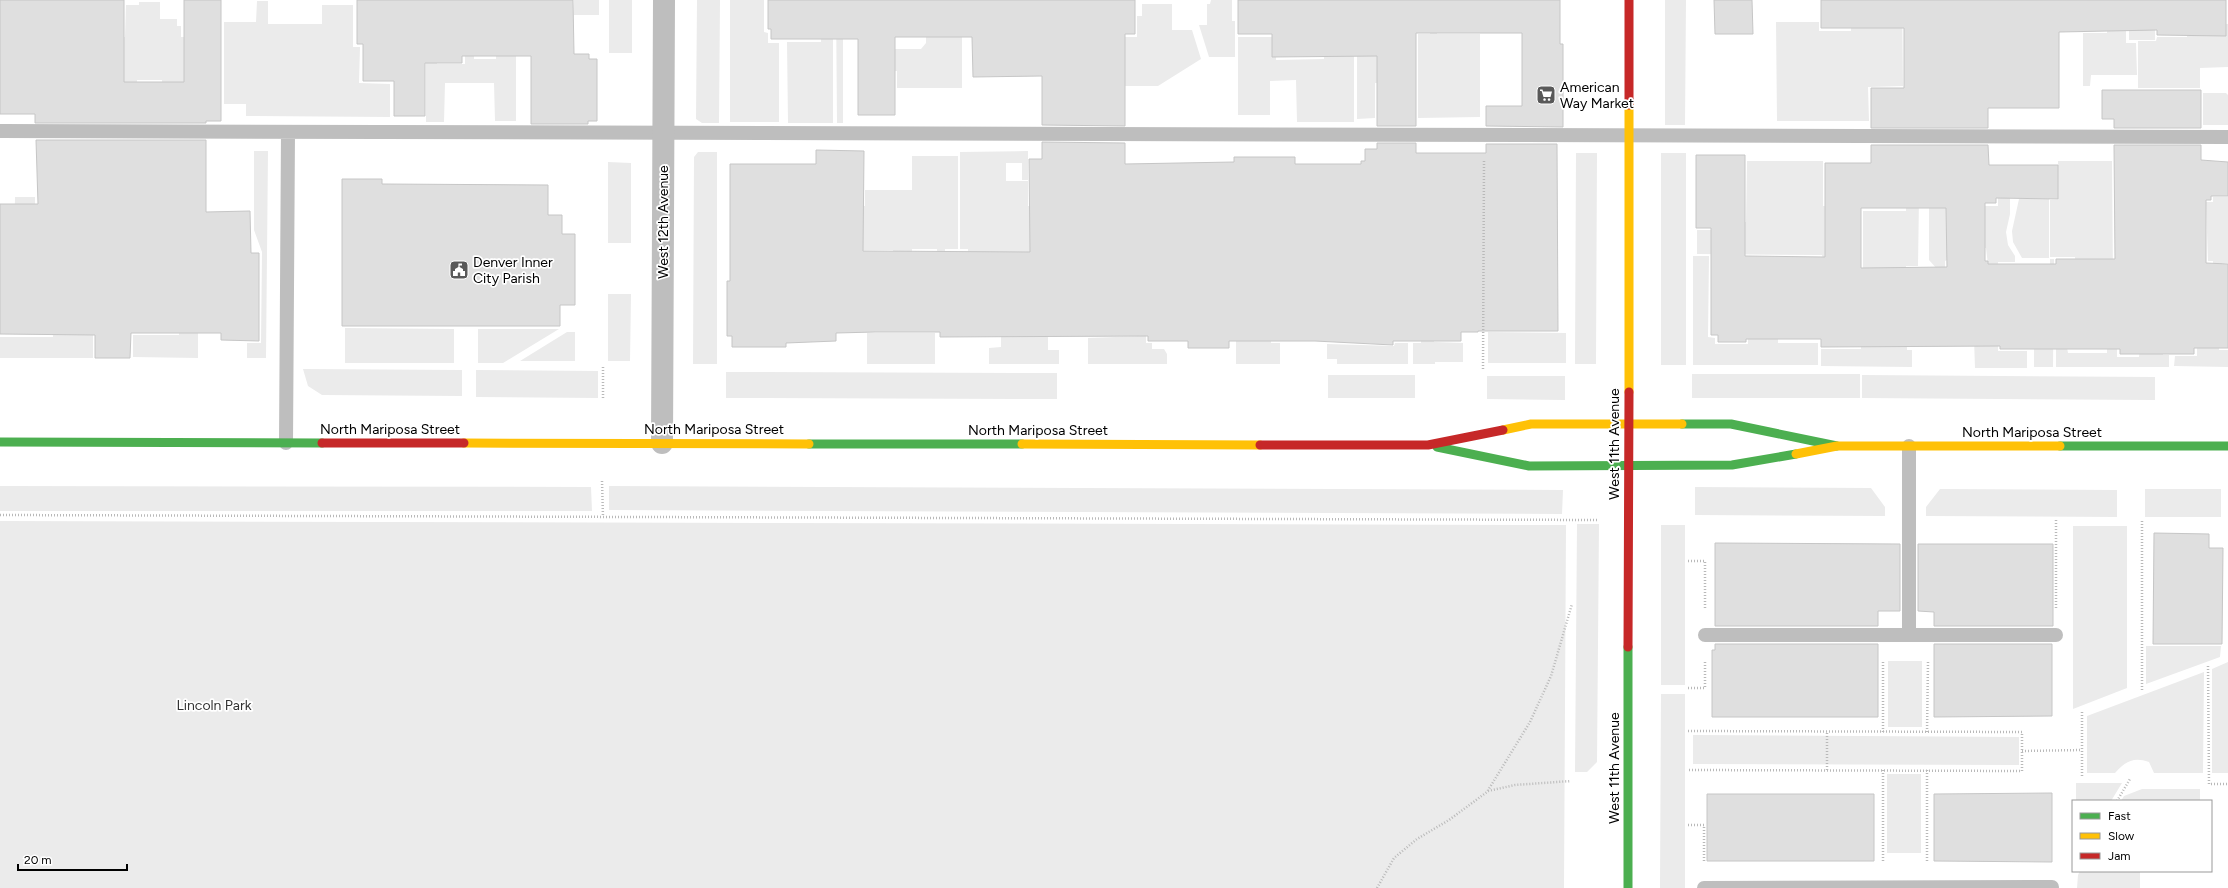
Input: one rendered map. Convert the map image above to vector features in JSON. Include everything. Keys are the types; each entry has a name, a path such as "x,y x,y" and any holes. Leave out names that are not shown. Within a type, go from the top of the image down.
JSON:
{"street":[{"name":"West 12th Avenue","path":"662,443 664,0"},
{"name":"West 11th Avenue","path":"1628,888 1629,0"},
{"name":"North Mariposa Street","path":"1428,445 1531,424 1731,424 1837,446"},
{"name":"North Mariposa Street","path":"0,442 1428,445 1529,466 1732,465 1837,446 2228,446"}],"lane":[{"path":"0,131 2228,137"},
{"path":"286,443 288,132"},
{"path":"1909,635 1910,446"},
{"path":"1705,635 2056,635"},
{"path":"1704,888 2052,887"}],"path":[{"path":"1483,369 1484,135"},
{"path":"603,367 603,399"},
{"path":"602,481 603,517"},
{"path":"0,515 1600,520"},
{"path":"2056,520 2056,635"},
{"path":"2142,521 2142,691"},
{"path":"1688,561 1705,561"},
{"path":"1487,792 1530,722 1551,676 1572,604"},
{"path":"1883,635 1883,732"},
{"path":"1927,732 1928,635"},
{"path":"2208,666 2209,784 2228,784"},
{"path":"1688,688 1705,688"},
{"path":"2082,712 2082,778"},
{"path":"1688,731 2022,732 2022,771 1688,770"},
{"path":"1827,770 1828,731"},
{"path":"2022,751 2082,750"},
{"path":"1883,770 1883,887"},
{"path":"1926,887 1927,770"},
{"path":"2118,800 2130,779"},
{"path":"1377,888 1394,858 1417,839 1449,820 1487,792 1515,784 1571,781"},
{"path":"1688,825 1704,825 1704,888"}],"green space":[{"path":"574,0 599,0 599,15 574,15"},
{"path":"609,0 632,0 632,53 609,53"},
{"path":"697,0 720,0 719,123 702,123 696,119"},
{"path":"730,0 764,0 764,32 768,33 768,43 779,43 779,122 730,122"},
{"path":"833,0 833,123 788,123 787,42 821,42 821,31"},
{"path":"836,0 843,25 843,123 837,123"},
{"path":"926,0 962,0 962,88 897,88 897,71 892,71 892,49 921,49 926,43"},
{"path":"1211,0 1232,0 1232,21 1235,21 1235,57 1209,57 1199,25 1207,25 1207,4 1210,4"},
{"path":"1354,0 1354,122 1297,122 1296,80 1270,81 1270,115 1238,115 1238,37 1276,37 1276,60 1324,59 1325,6"},
{"path":"1665,0 1686,0 1685,125 1665,125"},
{"path":"1902,0 1903,86 1868,87 1869,121 1777,121 1776,22 1819,22 1819,31 1851,31 1851,12"},
{"path":"2129,0 2155,25 2155,40 2129,40"},
{"path":"257,1 268,1 268,24 322,24 322,5 353,5 353,47 360,47 359,83 390,84 390,117 246,116 246,104 224,104 224,22 256,22"},
{"path":"139,2 160,2 160,19 177,19 177,26 181,26 181,37 214,37 201,82 177,82 162,85 162,80 137,80 137,121 101,37 125,37 126,5 139,5"},
{"path":"1142,4 1172,4 1172,30 1192,30 1201,59 1158,86 1121,86 1121,37 1137,37 1137,16 1142,16"},
{"path":"2126,14 2126,43 2136,43 2137,75 2091,75 2090,86 2083,86 2083,33 2107,33 2107,18"},
{"path":"465,20 474,38 474,59 496,59 496,45 516,45 516,121 495,121 494,83 445,83 444,122 426,122 426,41 436,41 437,64 465,64"},
{"path":"1430,22 1436,22 1437,34 1480,34 1480,117 1418,118 1418,34 1430,34"},
{"path":"2188,24 2228,24 2228,67 2200,68 2200,88 2138,88 2138,41 2156,41 2157,37 2187,37"},
{"path":"1357,36 1416,82 1375,83 1375,118 1357,119"},
{"path":"2203,93 2226,93 2228,95 2228,125 2203,125"},
{"path":"254,151 268,151 266,358 247,358 247,343 261,343 262,252 254,230"},
{"path":"1028,151 1028,180 1022,180 1022,163 1006,163 1006,181 1028,181 1028,206 1037,206 1037,278 968,263 968,249 960,249 960,152"},
{"path":"698,152 717,152 717,364 693,364 694,157"},
{"path":"1576,153 1597,153 1596,364 1575,364"},
{"path":"1661,153 1686,153 1686,365 1661,365"},
{"path":"1959,154 1947,260 1945,261 1945,269 1937,269 1929,260 1929,204"},
{"path":"912,156 958,156 958,249 945,249 945,261 937,261 937,249 912,249 912,277 893,277 893,250 863,250 863,259 840,206 865,206 865,190 912,190"},
{"path":"1747,161 1823,161 1823,206 1860,206 1860,259 1823,259 1822,255 1697,254 1697,230 1722,230 1722,222 1746,222"},
{"path":"2058,161 2112,161 2113,276 2075,276 2075,257 2050,257 2050,200 2058,200"},
{"path":"608,162 631,163 631,243 608,243"},
{"path":"1998,180 2010,180 2010,214 2006,232 2008,245 2015,256 2015,262 1998,262 1998,273 1989,273 1986,248 1973,248 1973,206 1998,206"},
{"path":"15,197 35,197 35,210 93,218 93,358 0,358 0,337 53,337 53,329 14,251"},
{"path":"2213,197 2228,197 2228,263 2222,263 2222,289 2213,289 2213,261 2208,261 2206,202 2213,202"},
{"path":"1906,198 1919,198 1918,266 1906,266 1906,279 1863,271 1863,211 1906,211"},
{"path":"2019,199 2049,199 2049,258 2022,258 2013,242 2012,231"},
{"path":"1693,256 1709,256 1708,337 1715,338 1715,344 1748,344 1748,338 1778,257 1778,343 1818,343 1818,365 1693,365"},
{"path":"2050,259 2054,259 2053,367 2034,367 2034,341 2050,341"},
{"path":"2056,285 2068,353 2107,353 2107,342 2117,347 2117,357 2139,357 2140,347 2163,346 2163,355 2169,355 2169,367 2056,367"},
{"path":"2219,293 2219,350 2228,350 2228,367 2174,366 2175,356 2197,356 2197,348"},
{"path":"608,294 631,294 630,361 608,361"},
{"path":"345,328 454,329 454,363 345,363"},
{"path":"179,329 198,329 198,358 133,357 133,335 179,335"},
{"path":"478,329 559,329 503,363 478,363"},
{"path":"1236,330 1271,334 1271,343 1280,343 1280,364 1236,364"},
{"path":"567,332 575,332 575,361 520,361"},
{"path":"1488,332 1566,333 1566,363 1488,363"},
{"path":"867,333 935,333 935,364 867,364"},
{"path":"1144,334 1146,334 1146,343 1152,343 1152,349 1164,349 1167,354 1167,364 1088,364 1088,338 1144,336"},
{"path":"1421,334 1434,334 1434,342 1463,343 1463,362 1413,364 1413,343 1421,343"},
{"path":"1001,336 1048,337 1048,350 1059,350 1059,364 989,364 989,348 1001,347"},
{"path":"1907,339 1907,350 1912,350 1912,367 1821,366 1821,349 1861,349 1861,344"},
{"path":"1974,339 1998,341 1998,351 2027,351 2027,368 1975,368"},
{"path":"1395,343 1408,343 1408,364 1337,364 1337,359 1327,359 1327,344 1394,346"},
{"path":"303,369 462,370 462,396 322,395 308,386"},
{"path":"476,370 598,371 598,398 476,397"},
{"path":"726,372 1057,373 1057,399 726,398"},
{"path":"1692,374 1860,374 1860,398 1692,398"},
{"path":"1328,375 1415,375 1415,398 1328,398"},
{"path":"1862,375 2155,377 2155,400 1862,398"},
{"path":"1487,376 1565,376 1565,400 1487,399"},
{"path":"0,486 591,487 592,511 0,511"},
{"path":"609,486 1563,490 1562,514 609,510"},
{"path":"1695,487 1871,488 1885,507 1885,516 1695,515"},
{"path":"1940,489 2117,490 2117,517 1926,516 1926,507"},
{"path":"2145,489 2221,489 2221,517 2145,517"},
{"name":"Lincoln Park","path":"0,521 1566,525 1564,888 0,888"},
{"path":"1577,524 1599,524 1597,762 1587,772 1575,772"},
{"path":"1661,525 1685,525 1685,685 1661,685"},
{"path":"2073,526 2127,526 2127,688 2073,709"},
{"path":"2146,646 2221,646 2220,657 2146,684"},
{"path":"1888,661 1922,661 1922,727 1888,727"},
{"path":"2228,662 2228,773 2212,773 2212,669"},
{"path":"2204,672 2203,773 2154,773 2149,762 2134,760 2126,763 2115,773 2087,773 2087,716"},
{"path":"1661,694 1685,694 1685,888 1660,888"},
{"path":"1693,735 2019,737 2019,765 1693,764"},
{"path":"1887,774 1921,774 1921,853 1887,853"},
{"path":"2076,783 2122,783 2112,800 2076,800"},
{"path":"2142,789 2200,789 2200,800 2122,800 2124,796"},
{"path":"2080,872 2140,872 2140,888 2077,888"}],"building":[{"path":"0,0 124,0 124,82 184,82 184,0 221,0 221,121 206,121 206,123 35,123 35,114 0,114"},
{"path":"357,0 573,0 574,54 589,54 589,59 597,59 597,121 588,121 588,124 531,124 531,56 462,56 462,63 425,63 425,116 394,116 394,81 363,81 363,44 357,44"},
{"path":"768,0 1135,0 1135,34 1125,34 1125,126 1042,125 1042,76 973,77 972,37 895,37 895,115 858,115 858,39 771,39 771,29 768,29"},
{"path":"1238,0 1560,0 1560,44 1563,44 1563,127 1486,126 1486,106 1522,106 1522,33 1416,33 1416,126 1377,126 1377,56 1272,57 1272,34 1238,34"},
{"path":"1714,0 1752,0 1753,34 1715,34"},
{"path":"1821,0 2226,0 2226,36 2157,35 2157,30 2059,32 2059,108 1988,108 1988,128 1871,128 1871,88 1904,88 1904,28 1821,28"},
{"path":"2102,90 2201,90 2201,128 2114,128 2114,119 2102,119"},
{"path":"36,140 206,140 206,212 250,211 251,253 259,253 259,341 221,340 221,333 131,333 130,358 95,358 95,335 0,334 0,204 38,204"},
{"path":"1042,142 1125,143 1125,164 1234,162 1234,157 1295,157 1295,164 1361,164 1361,161 1365,161 1365,149 1377,149 1377,143 1416,143 1416,153 1486,153 1486,144 1557,144 1558,331 1461,332 1461,341 1393,341 1393,345 1315,341 1229,341 1229,348 1188,348 1188,341 1148,341 1148,336 940,337 940,332 875,332 836,333 836,341 786,343 786,347 732,347 732,336 727,336 727,281 730,281 730,164 816,164 816,150 864,151 863,251 1030,252 1029,159 1042,159"},
{"path":"1871,145 1988,145 1989,165 2058,165 2058,199 1996,198 1996,203 1985,203 1985,261 1988,261 1988,264 2056,264 2056,259 2115,259 2114,145 2201,145 2201,160 2228,162 2228,196 2211,196 2211,200 2206,200 2206,263 2228,264 2228,348 2194,348 2194,354 2120,354 2120,349 2000,349 2000,346 1821,347 1821,339 1746,339 1746,342 1718,342 1718,335 1711,335 1711,228 1696,228 1696,155 1745,155 1745,256 1825,257 1825,163 1871,163","holes":["1861,208 1946,208 1947,267 1861,268"]},
{"name":"Denver Inner City Parish","path":"342,179 382,179 382,184 548,185 548,215 562,215 562,234 575,234 575,305 560,305 560,326 342,326"},
{"path":"2154,533 2209,534 2209,548 2223,548 2222,644 2153,644"},
{"path":"1715,543 1900,544 1900,611 1878,611 1878,626 1715,626"},
{"path":"1918,544 2053,544 2053,626 1934,626 1934,612 1918,611"},
{"path":"1715,644 1878,644 1878,717 1712,717 1712,650 1715,650"},
{"path":"1934,644 2052,644 2052,716 1934,717"},
{"path":"2052,793 2052,862 1934,861 1934,794"},
{"path":"1707,794 1874,794 1874,861 1707,861"}],"traffic: fast":[{"path":"1682,424 1731,424 1837,446"},
{"path":"0,442 322,443"},
{"path":"809,444 1022,444"},
{"path":"2060,446 2228,446"},
{"path":"1437,447 1529,466 1732,465 1796,454"},
{"path":"1628,647 1628,888"}],"traffic: slow":[{"path":"1629,105 1629,392"},
{"path":"1503,430 1531,424 1682,424"},
{"path":"464,443 809,444"},
{"path":"1022,444 1260,445"},
{"path":"1796,454 1837,446 2060,446"}],"traffic: jam":[{"path":"1629,0 1629,105"},
{"path":"1628,647 1629,392"},
{"path":"1260,445 1428,445 1503,430"},
{"path":"322,443 464,443"}],"place":[{"name":"American Way Market","path":"1546,95"},
{"name":"Denver Inner City Parish","path":"459,270"}]}
